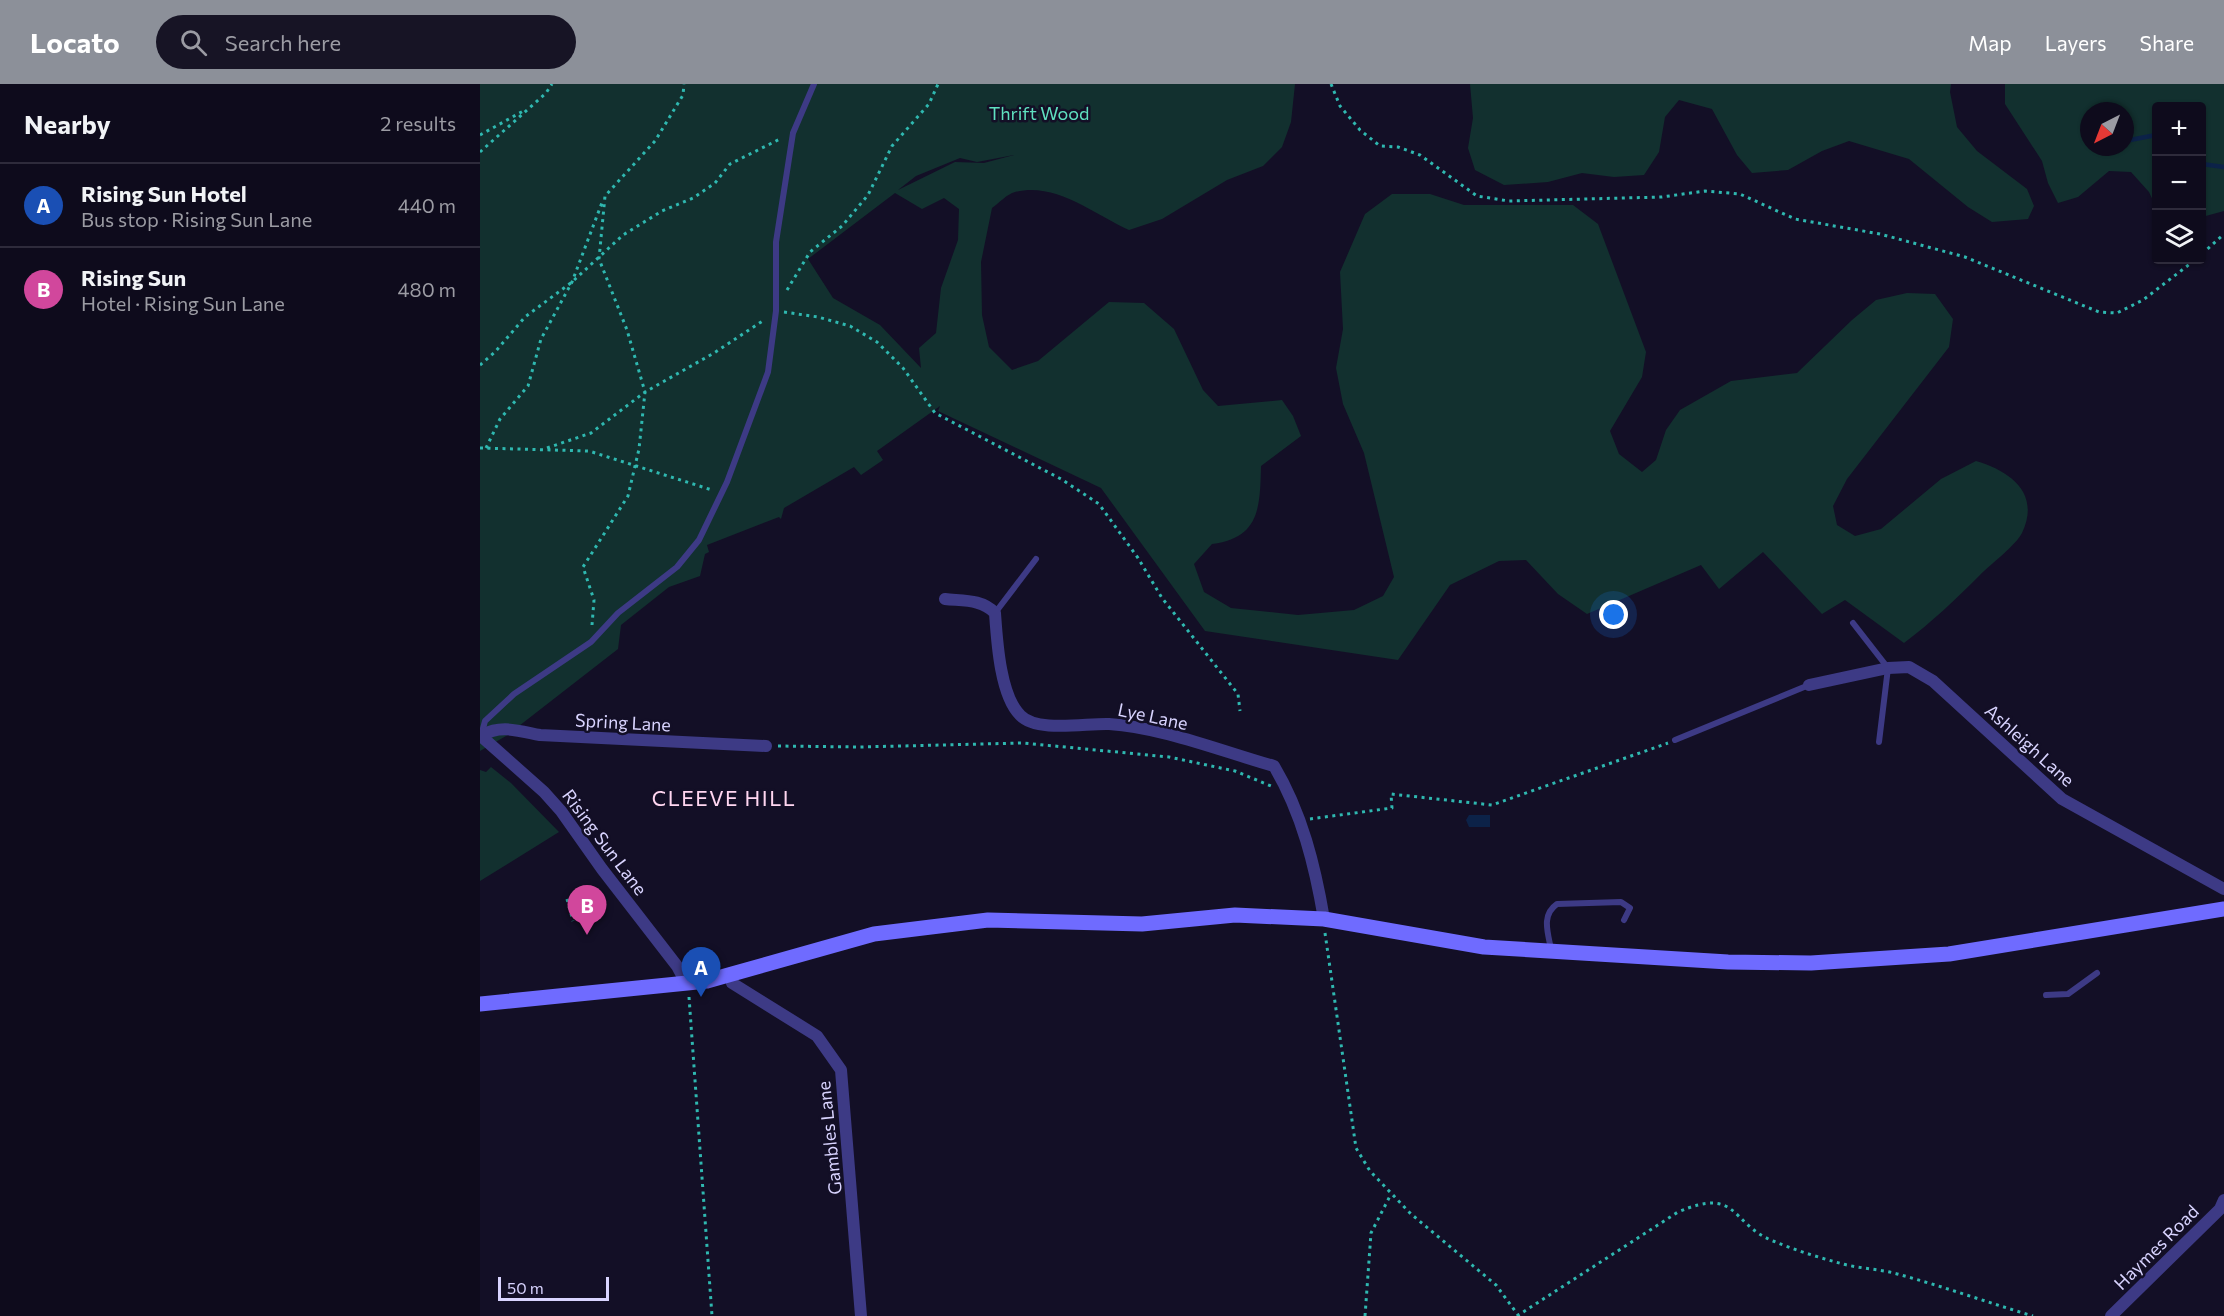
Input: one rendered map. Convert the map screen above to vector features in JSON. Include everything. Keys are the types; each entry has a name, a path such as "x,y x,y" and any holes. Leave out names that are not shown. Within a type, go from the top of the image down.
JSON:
{"main road":[{"path":"480,1004 686,983 730,976 874,934 944,924 1008,920 1142,924 1235,915 1324,919 1484,947 1552,953 1728,962 1858,962 2010,946 2171,916 2224,909"}],"street":[{"path":"945,599 974,602 990,607 995,614"},
{"name":"Lye Lane","path":"995,614 1004,679 1016,710 1029,722 1135,727 1274,766 1292,795 1316,874 1324,919"},
{"name":"Ashleigh Lane","path":"1809,685 1888,668 1909,667 1934,681 2062,799 2224,889"},
{"name":"Spring Lane","path":"480,736 491,729 508,729 551,736 766,746"},
{"name":"Rising Sun Lane","path":"480,736 544,792 561,811 602,869 677,966 686,983"},
{"name":"Gambles Lane","path":"730,976 732,983 817,1036 841,1070 854,1199 861,1316"},
{"name":"Haymes Road","path":"2111,1316 2220,1209 2224,1200"}],"lane":[{"path":"480,736 485,721 514,694 591,642 618,613 677,567 699,540 722,493 768,372 777,311 776,242 793,133 814,84"},
{"path":"995,614 1036,559"},
{"path":"1853,623 1888,668 1879,742"},
{"path":"1675,740 1809,685"},
{"path":"1552,953 1547,918 1549,912 1557,904 1622,902 1630,908 1624,920"},
{"path":"2046,995 2068,994 2097,973"}],"path":[{"path":"480,152 552,84"},
{"path":"486,448 500,419 528,386 541,339 572,282 605,196 655,141 683,95 684,84"},
{"path":"547,448 591,433 645,392 714,353 777,311 810,252 842,226 868,195 892,146 928,104 938,84"},
{"path":"1331,84 1340,106 1360,130 1380,146 1398,147 1420,155 1477,196 1509,201 1662,197 1705,191 1740,194 1795,219 1880,234 1965,257 2099,312 2117,313 2143,300 2190,264"},
{"path":"480,135 530,107"},
{"path":"480,365 495,352 525,317 572,282 623,235 662,211 693,198 715,183 730,164 793,133"},
{"path":"591,642 594,600 583,567 628,496 635,465 645,392 627,330 599,259 605,196"},
{"path":"2206,250 2224,234"},
{"path":"777,311 818,317 850,326 877,342 903,368 935,413 1061,479 1099,504 1138,558 1162,598 1238,694 1240,711"},
{"path":"480,448 547,448 589,451 722,493"},
{"path":"1300,820 1392,808 1391,794 1491,805 1675,740"},
{"path":"766,746 860,747 1023,743 1180,760 1235,771 1292,795"},
{"path":"567,899 573,921"},
{"path":"1326,945 1356,1148 1370,1171 1391,1194 1411,1214 1496,1285 1518,1316 1678,1212 1694,1205 1712,1202 1721,1203 1737,1212 1758,1233 1772,1240 1844,1265 1900,1274 2033,1316"},
{"path":"686,983 690,1000 712,1316"},
{"path":"1365,1316 1371,1233 1391,1194"}],"green space":[{"name":"Thrift Wood","path":"480,84 1295,84 1291,122 1282,147 1263,166 1227,180 1162,219 1129,230 1060,195 1030,190 1015,192 992,208 981,262 982,315 989,347 1012,370 1038,361 1109,302 1144,303 1174,329 1203,390 1218,406 1282,400 1293,416 1301,436 1261,466 1258,507 1248,527 1240,535 1228,541 1212,544 1194,564 1204,592 1231,608 1298,615 1354,610 1383,596 1394,577 1364,453 1343,404 1336,368 1343,329 1340,272 1365,214 1392,194 1430,194 1464,205 1573,205 1598,224 1646,352 1642,377 1610,431 1619,454 1642,472 1656,460 1666,430 1680,410 1731,381 1797,373 1876,300 1907,293 1935,294 1953,319 1949,347 1847,479 1833,506 1837,525 1855,536 1881,529 1941,479 1976,461 1989,465 2011,478 2025,495 2028,506 2027,519 2022,533 2014,543 1944,610 1904,643 1845,600 1822,614 1763,552 1719,589 1701,565 1587,614 1558,594 1526,560 1499,561 1450,585 1398,660 1205,631 1101,488 938,411 940,406 877,451 883,460 861,475 854,467 784,508 781,519 779,517 707,545 709,552 705,554 700,576 669,587 621,625 618,649 506,736 480,751","holes":["1014,155 984,163 955,162 898,190 916,176 960,158 977,162","895,193 922,209 944,198 959,209 958,240 941,288 936,333 919,348 921,368 880,325 833,298 808,259"]},
{"path":"1470,84 1951,84 1950,92 1957,127 1977,151 2027,189 2034,206 2028,219 1992,222 1968,207 1909,159 1849,141 1822,151 1788,170 1752,173 1737,155 1712,109 1679,100 1665,117 1659,152 1644,175 1614,177 1582,173 1548,182 1504,185 1475,170 1468,148 1473,118"},
{"path":"2005,84 2224,84 2224,211 2206,216 2206,102 2152,102 2152,198 2131,172 2109,171 2078,197 2058,203 2048,183 2042,161 2005,104"},
{"path":"491,767 511,783 559,832 480,881 480,770 486,772"}],"water":[{"path":"1469,815 1490,815 1490,827 1469,827 1466,820"}],"waterway":[{"path":"2134,139 2152,136"},
{"path":"2206,165 2224,167"}],"place":[{"name":"Rising Sun","path":"587,935"},
{"name":"Rising Sun Hotel","path":"701,997"}],"district":[{"name":"CLEEVE HILL","path":"724,797"}]}
